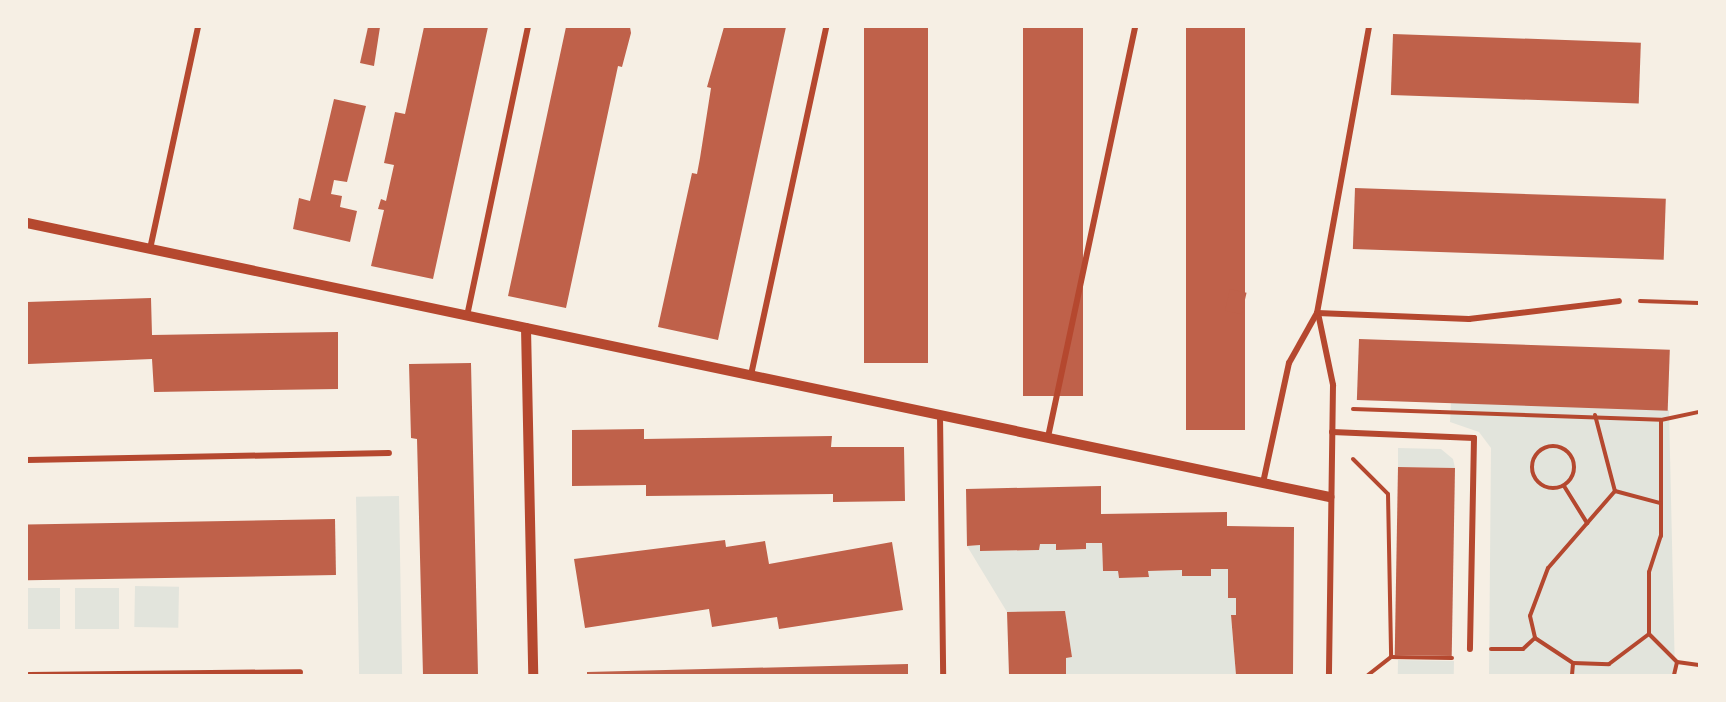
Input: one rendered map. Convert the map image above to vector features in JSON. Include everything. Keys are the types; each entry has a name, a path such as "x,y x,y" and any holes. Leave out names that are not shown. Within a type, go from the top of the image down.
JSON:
{"street":[{"path":"150,249 198,27"},
{"path":"467,316 528,27"},
{"path":"751,375 826,27"},
{"path":"1048,437 1135,27"},
{"path":"1263,483 1289,363 1317,313 1368,27"},
{"path":"27,223 1329,497"},
{"path":"1317,313 1469,319 1619,300"},
{"path":"1317,313 1333,385 1329,497 1329,675"},
{"path":"526,328 533,675"},
{"path":"940,415 943,675"},
{"path":"1332,432 1474,438 1470,649"},
{"path":"27,460 389,453"},
{"path":"29,675 300,672"}],"path":[{"path":"1619,300 1699,303"},
{"path":"1333,408 1595,415 1661,420 1699,412"},
{"path":"1595,415 1615,491"},
{"path":"1661,420 1662,536 1648,572 1649,634 1677,662 1699,665"},
{"path":"1555,446 1572,457 1574,471 1564,486 1547,487 1537,480 1532,467 1541,450 1555,446"},
{"path":"1331,460 1353,459 1388,494 1391,657"},
{"path":"1564,486 1587,523"},
{"path":"1615,491 1660,503"},
{"path":"1615,491 1548,568 1530,616 1535,638 1573,663 1609,664 1649,634"},
{"path":"1470,649 1523,649 1535,638"},
{"path":"1368,675 1391,657 1458,659"},
{"path":"1674,675 1677,662"},
{"path":"1572,675 1573,663"}],"shaded area":[{"path":"1451,402 1669,410 1675,675 1489,675 1491,448 1479,432 1450,422"},
{"path":"1398,448 1441,449 1453,459 1455,468 1398,467"},
{"path":"399,496 402,675 359,675 356,497"},
{"path":"1086,543 1102,543 1103,571 1118,571 1119,578 1148,577 1148,571 1182,570 1183,576 1211,576 1211,569 1228,569 1228,598 1236,598 1236,615 1231,616 1236,675 1066,675 1066,658 1072,657 1065,611 1007,612 967,546 980,545 980,551 1039,550 1039,544 1056,544 1056,549 1086,549"},
{"path":"135,586 179,587 178,628 134,627"},
{"path":"27,588 60,588 60,629 27,629"},
{"path":"75,588 119,588 119,629 75,629"},
{"path":"1398,660 1454,661 1454,675 1398,675"}],"building":[{"path":"368,27 380,27 374,66 360,63"},
{"path":"424,27 488,27 433,279 371,266 384,210 378,209 381,199 386,201 394,165 384,163 395,112 405,114"},
{"path":"566,27 630,27 631,33 622,67 618,66 566,308 508,296"},
{"path":"724,27 786,27 718,340 658,327 692,173 697,174 711,88 707,87"},
{"path":"864,27 928,27 928,363 864,363"},
{"path":"1023,27 1083,27 1083,396 1023,396"},
{"path":"1186,27 1245,27 1245,430 1186,430"},
{"path":"1393,34 1641,43 1639,104 1391,95"},
{"path":"334,99 366,106 347,182 334,180 331,194 342,196 340,207 357,211 350,242 293,229 299,198 310,201"},
{"path":"1355,188 1666,199 1664,260 1353,249"},
{"path":"1230,289 1247,293 1242,314 1225,310"},
{"path":"151,298 152,335 338,332 338,389 154,392 152,359 28,364 27,302"},
{"path":"1359,339 1670,350 1668,411 1357,400"},
{"path":"471,363 478,675 423,675 417,439 411,438 409,364"},
{"path":"644,429 644,439 832,436 831,447 904,447 905,501 833,502 833,494 646,496 646,485 572,486 572,430"},
{"path":"1398,467 1455,468 1452,656 1395,655"},
{"path":"1101,486 1101,514 1227,512 1227,526 1294,527 1293,675 1236,675 1231,615 1236,615 1236,598 1228,598 1228,569 1211,569 1211,576 1182,576 1182,570 1148,571 1149,577 1119,578 1118,571 1103,571 1102,543 1086,543 1086,549 1056,550 1056,544 1040,544 1039,550 980,551 980,545 967,546 966,489"},
{"path":"335,519 336,575 28,580 27,524"},
{"path":"725,540 726,547 765,541 769,564 892,542 903,610 779,629 777,617 712,627 709,609 585,628 574,559"},
{"path":"1065,611 1072,657 1066,658 1066,675 1009,675 1007,612"},
{"path":"908,664 908,675 587,675 587,672"}]}
